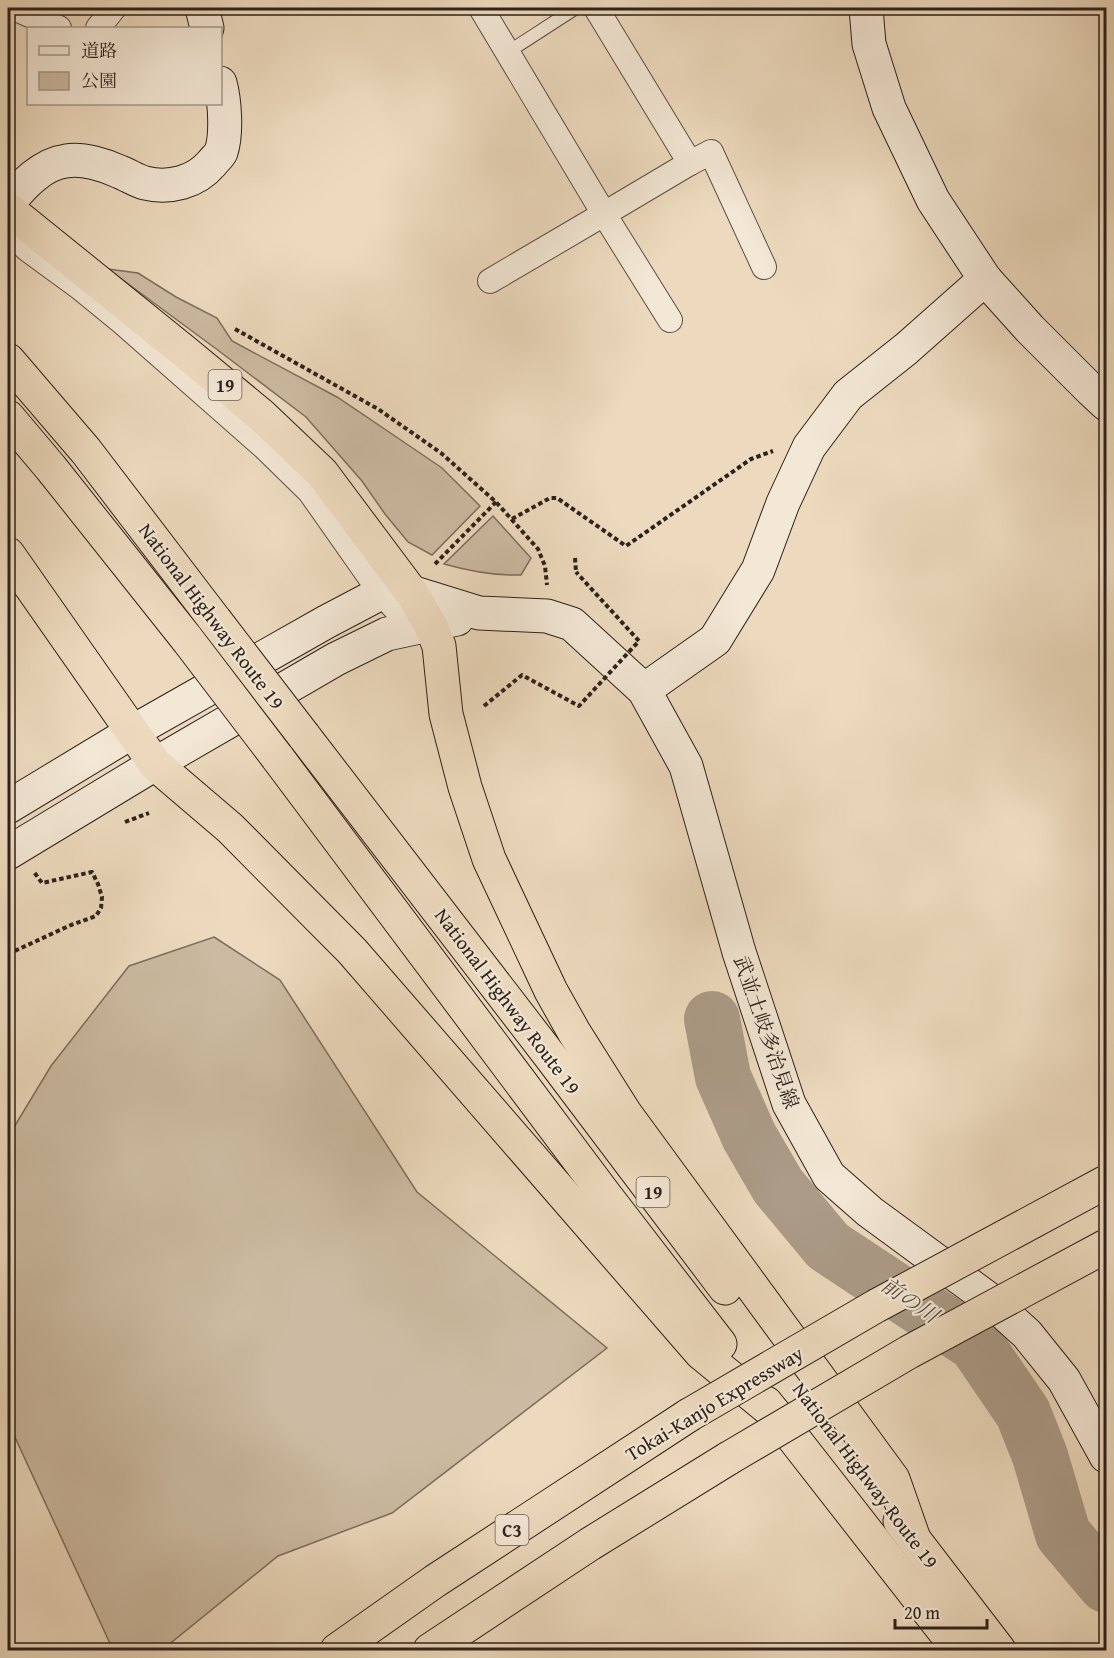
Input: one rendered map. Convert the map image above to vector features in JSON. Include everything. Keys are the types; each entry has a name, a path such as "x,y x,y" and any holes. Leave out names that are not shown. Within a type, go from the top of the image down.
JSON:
{"highway":[{"name":"19","path":"8,208 244,401 315,466 322,473 396,592 431,626 439,646 446,714 465,787 489,858 551,991 625,1113 893,1479 914,1539"},
{"name":"National Highway Route 19","path":"8,360 86,452 550,1056 999,1650"},
{"name":"National Highway Route 19","path":"8,417 187,639 598,1186 953,1648"},
{"name":"19","path":"8,554 155,764 230,828 352,951 700,1353 774,1413"},
{"name":"Tokai-Kanjo Expressway","path":"337,1650 445,1575 689,1414 876,1306 1107,1182"},
{"path":"430,1650 591,1544 729,1458 909,1352 1107,1246"}],"main road":[{"path":"202,8 207,27"},
{"path":"866,8 869,44 889,108 933,200 985,279 1030,329 1090,390 1107,404"},
{"path":"8,203 23,186 45,168 66,161 87,161 145,183 170,186 189,180 205,171 220,153 225,123 222,99"},
{"path":"644,690 716,640 758,570 783,503 809,447 848,395 906,349 985,279"},
{"path":"8,807 132,732 316,627 396,592"},
{"name":"武並土岐多治見線","path":"396,592 479,613 547,616 572,624 644,690 686,766 739,952 789,1104 829,1176 870,1212 986,1297 1027,1334 1064,1380 1107,1456"},
{"name":"武並土岐多治見線","path":"8,853 336,659 387,634 431,626 479,613"}],"street":[{"path":"14,8 57,27"},
{"path":"99,27 114,8"},
{"path":"480,8 670,320"},
{"path":"596,8 690,163"},
{"path":"490,281 711,152 764,267"},
{"path":"8,229 27,249 114,316 264,447 310,492 396,592"}],"lane":[{"path":"508,52 576,8"}],"path":[{"path":"235,329 378,409 441,453 496,502 538,549 545,566 548,590 547,616"},
{"path":"512,519 550,498 557,498 626,546 751,459 780,448 809,447"},
{"path":"435,564 496,502"},
{"path":"484,706 522,675 579,706 639,641 576,572 575,558"},
{"path":"119,824 149,813"},
{"path":"8,954 96,916 101,908 102,897 92,872 42,883 34,873 43,867"}],"green space":[{"path":"108,269 138,273 176,297 217,318 232,341 337,397 442,468 480,506 432,555 408,542 362,481 306,417"},
{"path":"493,516 531,558 521,575 501,575 444,564"},
{"path":"214,937 280,980 417,1192 607,1348 392,1513 278,1556 162,1650 113,1650 8,1422 8,1137 51,1066 129,966"}],"waterway":[{"name":"前の川","path":"712,1019 723,1077 749,1136 778,1186 828,1246 976,1344 1023,1413 1040,1456 1063,1534 1106,1585"}]}
